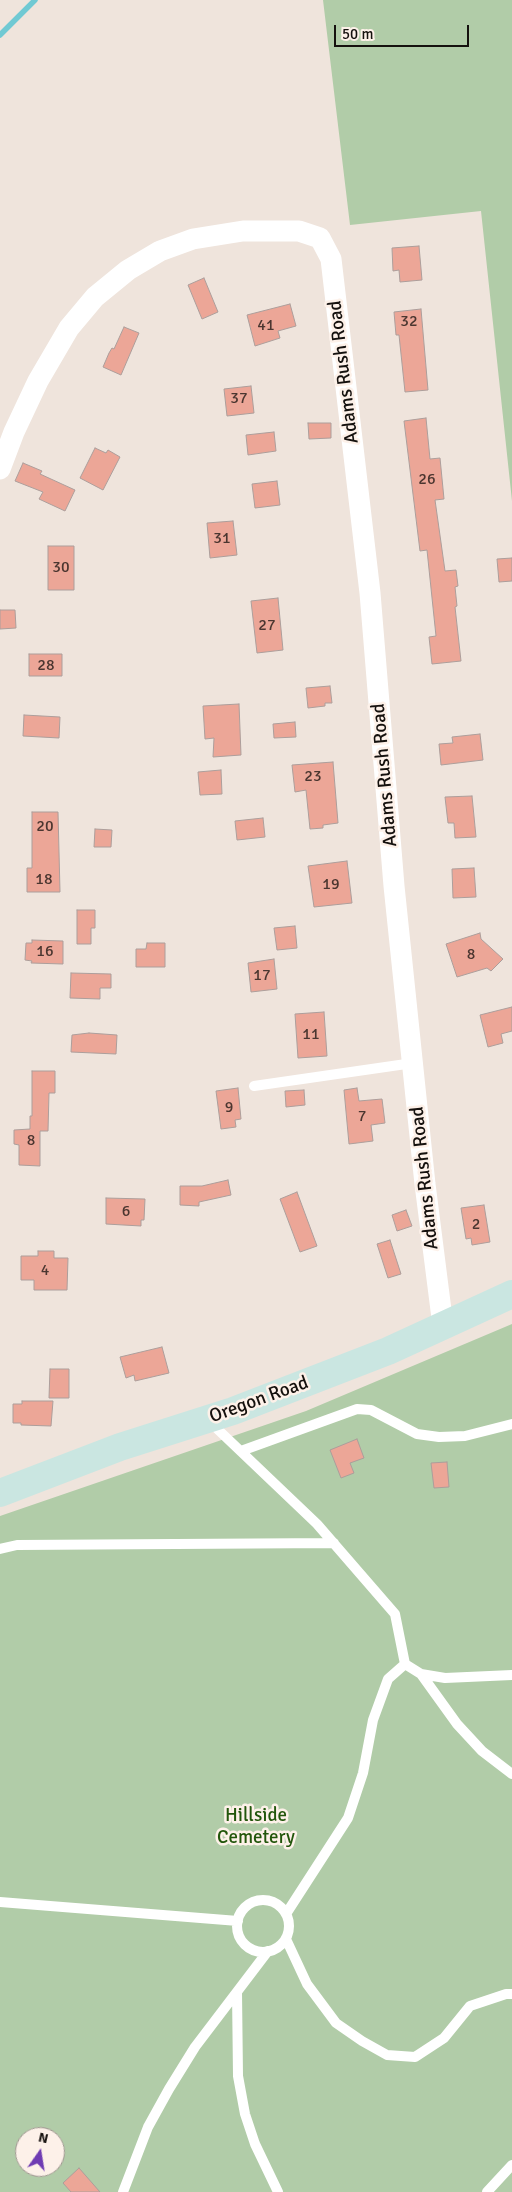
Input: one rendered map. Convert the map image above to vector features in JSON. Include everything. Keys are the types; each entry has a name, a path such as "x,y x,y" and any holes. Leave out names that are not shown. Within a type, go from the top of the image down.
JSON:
{"street":[{"name":"Adams Rush Road","path":"0,469 14,432 38,381 69,328 95,297 128,270 160,251 193,239 243,231 299,231 320,238 331,259 370,593 394,886 443,1326"},
{"name":"Oregon Road","path":"0,1492 120,1447 208,1419 388,1351 512,1294"}],"lane":[{"path":"254,1086 413,1063"},
{"path":"241,1451 357,1408 371,1410 417,1434 439,1437 465,1436 512,1424"},
{"path":"208,1419 317,1524 334,1543 394,1614 405,1664 421,1674 457,1724 482,1751 512,1774"},
{"path":"0,1548 17,1545 334,1543"},
{"path":"286,1914 348,1818 363,1773 376,1712 388,1679 405,1664"},
{"path":"421,1674 445,1678 512,1675"},
{"path":"260,1900 275,1903 286,1914 289,1931 286,1939 275,1949 260,1952 245,1944 238,1929 238,1921 246,1907 260,1900"},
{"path":"0,1902 238,1921"},
{"path":"286,1939 307,1984 336,2023 362,2042 387,2055 414,2057 444,2038 470,2006 506,1994 512,1994"},
{"path":"123,2192 148,2127 169,2089 195,2047 268,1951"},
{"path":"237,1992 238,2076 245,2114 255,2144 278,2192"},
{"path":"487,2192 512,2165"}],"green space":[{"path":"323,0 512,0 512,501 481,211 350,225"},
{"name":"Hillside Cemetery","path":"512,1324 512,2192 0,2192 0,1516 306,1411"}],"building":[{"path":"419,246 422,280 400,282 399,270 393,271 392,248"},
{"path":"204,278 218,312 202,319 188,285"},
{"path":"290,304 296,326 278,331 280,338 255,346 247,315"},
{"path":"421,309 428,390 405,392 399,335 396,335 394,312"},
{"path":"124,327 139,333 121,375 103,367"},
{"path":"251,386 254,413 227,416 224,389"},
{"path":"426,418 430,459 440,458 444,499 435,500 445,571 456,570 458,586 455,587 457,606 455,607 461,661 432,664 429,637 436,636 427,550 420,551 404,421"},
{"path":"308,423 331,423 331,438 309,439"},
{"path":"274,432 276,451 248,455 246,435"},
{"path":"95,448 106,453 108,450 120,457 103,490 80,478"},
{"path":"23,463 42,471 40,474 75,490 65,511 39,499 43,492 15,481"},
{"path":"277,481 280,505 255,508 252,484"},
{"path":"233,521 237,555 210,558 207,523"},
{"path":"48,546 74,546 74,590 48,590"},
{"path":"512,558 512,581 499,582 497,559"},
{"path":"278,598 283,650 257,653 251,601"},
{"path":"0,610 15,610 16,628 0,629"},
{"path":"29,654 62,654 62,676 29,676"},
{"path":"330,686 332,703 325,703 325,706 308,708 306,688"},
{"path":"239,704 241,755 213,757 214,738 205,739 203,706"},
{"path":"24,715 60,717 59,738 23,736"},
{"path":"295,722 296,737 274,738 273,724"},
{"path":"480,734 483,760 441,765 439,744 453,743 452,737"},
{"path":"333,762 338,823 323,825 323,828 310,829 306,790 295,792 292,765"},
{"path":"221,770 222,794 200,795 198,772"},
{"path":"472,796 476,837 455,838 454,823 448,823 445,797"},
{"path":"32,812 58,812 60,892 27,892 27,868 32,868"},
{"path":"263,818 265,837 237,840 235,821"},
{"path":"95,829 112,830 111,847 94,847"},
{"path":"347,861 352,903 314,907 308,866"},
{"path":"474,868 476,897 453,898 452,869"},
{"path":"77,910 95,910 95,928 91,928 91,944 77,944"},
{"path":"295,926 297,948 277,950 274,928"},
{"path":"480,933 481,939 503,959 491,971 487,968 457,977 446,944"},
{"path":"32,940 63,941 63,964 31,963 32,961 25,960 26,943 32,943"},
{"path":"147,943 165,943 165,967 136,967 136,949 146,949"},
{"path":"274,959 277,989 251,992 248,963"},
{"path":"71,973 111,974 111,988 100,988 100,999 70,998"},
{"path":"512,1007 512,1031 501,1034 503,1043 488,1047 480,1015"},
{"path":"324,1012 327,1056 298,1058 295,1014"},
{"path":"89,1033 117,1035 116,1054 71,1052 72,1035"},
{"path":"32,1071 55,1071 55,1093 49,1093 48,1131 40,1131 40,1166 19,1165 19,1145 14,1144 14,1130 30,1129 30,1116 32,1116"},
{"path":"238,1088 241,1119 235,1120 236,1127 221,1129 216,1091"},
{"path":"357,1088 359,1101 382,1099 385,1123 371,1125 373,1141 349,1144 344,1090"},
{"path":"304,1090 305,1105 286,1107 285,1091"},
{"path":"228,1180 231,1195 199,1202 199,1206 180,1205 180,1186 202,1186"},
{"path":"297,1192 317,1246 300,1252 280,1199"},
{"path":"106,1198 145,1199 144,1220 141,1220 141,1226 106,1224"},
{"path":"484,1205 490,1242 472,1245 471,1238 466,1239 461,1208"},
{"path":"406,1210 412,1226 397,1231 392,1215"},
{"path":"390,1240 401,1274 388,1278 377,1244"},
{"path":"38,1251 54,1251 54,1258 68,1258 67,1290 34,1290 34,1280 21,1280 21,1256 38,1256"},
{"path":"162,1347 169,1373 135,1381 134,1375 126,1378 120,1357"},
{"path":"50,1369 69,1369 69,1398 49,1398"},
{"path":"22,1401 53,1401 51,1426 13,1423 13,1404 22,1404"},
{"path":"357,1439 364,1458 350,1463 354,1473 341,1478 330,1450"},
{"path":"447,1462 449,1487 434,1488 431,1463"},
{"path":"79,2168 100,2192 71,2192 63,2183"}],"waterway":[{"path":"0,35 35,0"}]}
